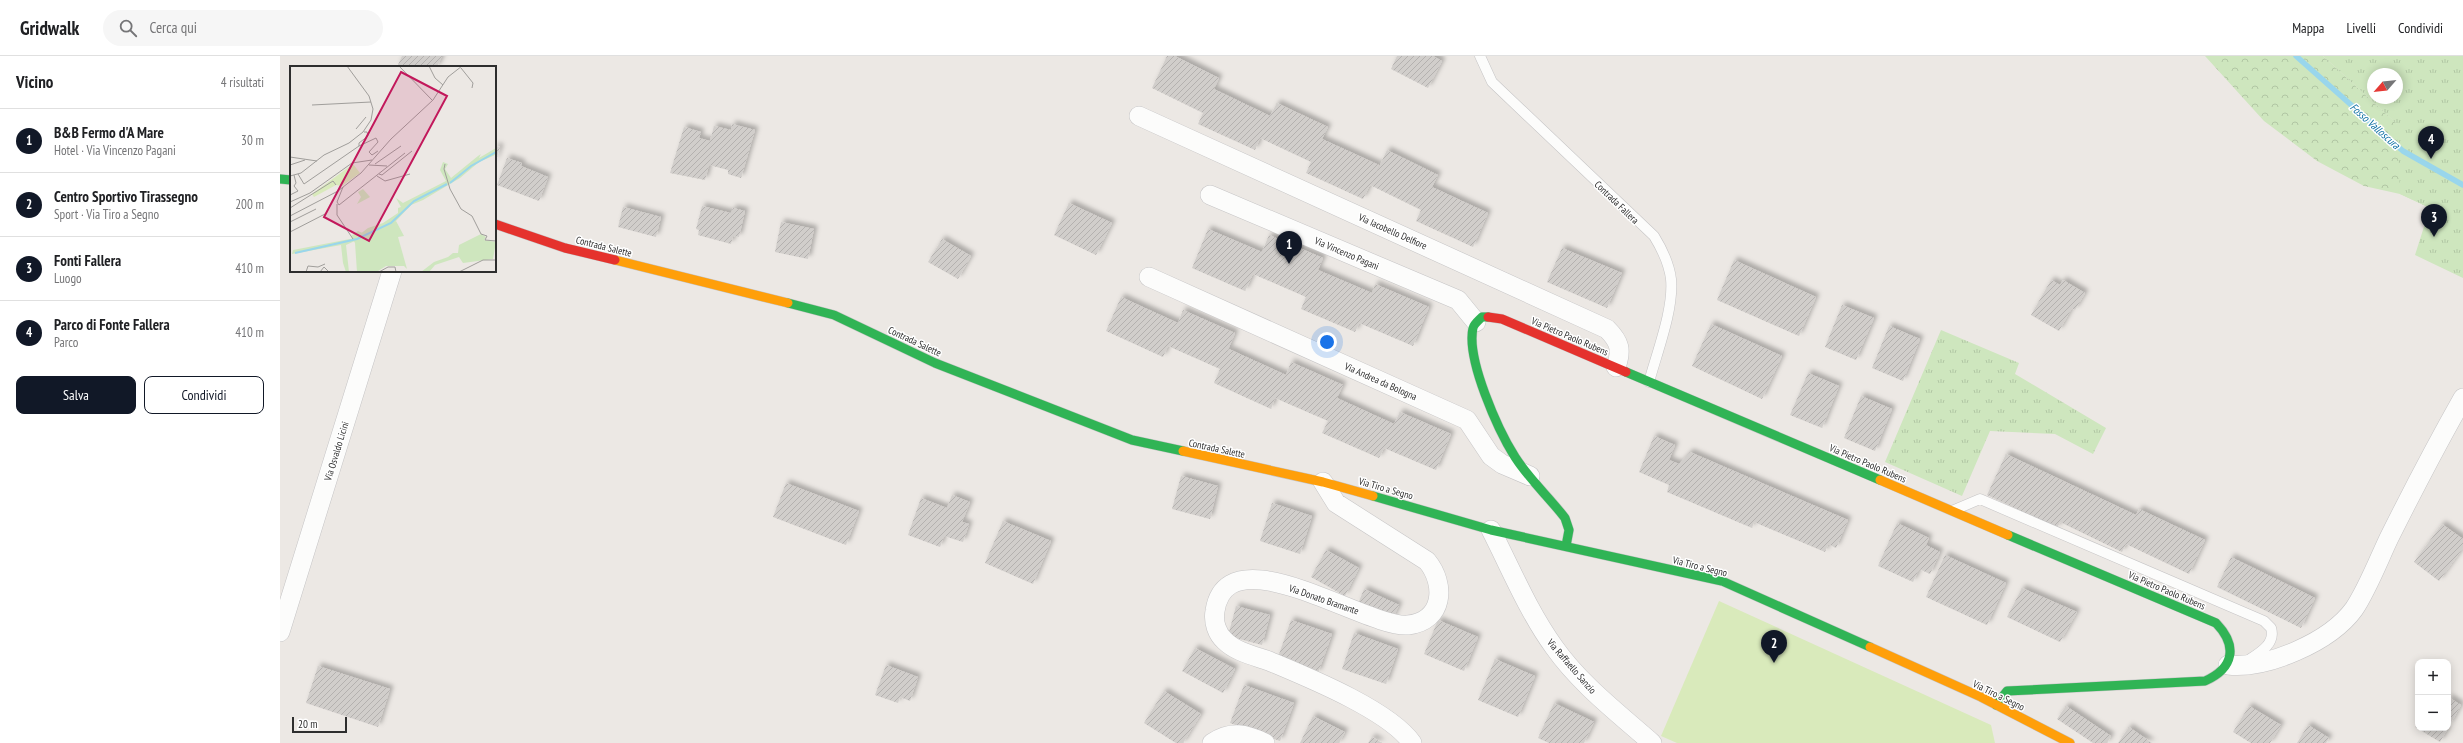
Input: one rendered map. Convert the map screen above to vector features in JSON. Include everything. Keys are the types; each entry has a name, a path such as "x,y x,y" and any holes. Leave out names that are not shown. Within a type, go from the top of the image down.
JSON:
{"main road":[{"path":"280,179 290,180"},
{"name":"Contrada Salette","path":"496,224 565,248 834,315 935,363 1132,440 1323,482"},
{"name":"Via Pietro Paolo Rubens","path":"1476,322 1487,316 1498,318 2216,623 2223,628 2230,642 2230,658 2234,665"},
{"path":"1476,322 1472,327 1470,340 1482,384 1502,433 1515,457 1530,476 1547,493 1565,518 1568,530 1566,546"},
{"name":"Via Tiro a Segno","path":"1323,482 1491,530 1722,581 1996,705 2070,743"},
{"path":"1996,705 2007,691 2205,681 2234,665"}],"street":[{"name":"Via Iacobello Delfiore","path":"1139,116 1607,329 1616,338 1620,348 1616,368"},
{"name":"Via Vincenzo Pagani","path":"1210,195 1458,300 1476,322"},
{"name":"Via Osvaldo Licini","path":"280,632 392,272"},
{"name":"Via Andrea da Bologna","path":"1149,277 1467,420 1491,456 1502,464 1530,476"},
{"path":"2234,665 2252,665 2304,648 2330,632 2354,609 2428,458 2463,398"},
{"name":"Via Donato Bramante","path":"1323,482 1336,503 1428,561 1436,570 1440,582 1440,592 1435,607 1424,619 1402,625 1300,589 1248,579 1233,583 1220,595 1214,614 1215,624 1221,636 1230,645 1300,674 1366,706 1404,734 1412,743"},
{"name":"Via Raffaello Sanzio","path":"1491,530 1531,612 1555,648 1588,687 1652,743"},
{"path":"1212,743 1222,737 1234,734 1246,735 1265,743"}],"lane":[{"name":"Contrada Fallera","path":"1480,56 1492,82 1654,236 1664,254 1671,279 1668,308 1649,382"},
{"path":"1952,511 1980,499 2264,621 2271,628 2272,640 2266,648 2234,665"}],"green space":[{"path":"2205,56 2323,56 2367,96 2367,104 2375,104 2418,143 2463,223 2400,194 2364,186 2317,161 2264,121"},
{"path":"2323,56 2463,56 2463,278 2415,255 2430,208 2400,194 2397,124 2375,104 2403,104 2403,68 2367,68 2367,96"},
{"path":"1941,330 2019,363 2015,374 2106,428 2093,454 2055,434 1990,431 1962,496 1885,462"},
{"path":"1719,601 1991,725 1995,743 1677,743 1661,736"}],"building":[{"path":"402,56 442,56 437,66 397,66"},
{"path":"1167,56 1175,56 1219,78 1214,89 1270,116 1277,103 1328,127 1322,139 1379,165 1372,182 1387,150 1438,175 1432,187 1488,213 1473,247 1416,221 1421,210 1370,185 1363,199 1306,173 1311,162 1260,138 1255,150 1198,124 1203,113 1152,88"},
{"path":"1397,56 1433,56 1442,61 1428,88 1391,69"},
{"path":"732,124 755,130 741,178 728,174 728,170 709,165 705,180 670,173 684,127 701,132 699,138 710,141 714,126 731,130"},
{"path":"496,146 500,147 496,161"},
{"path":"507,158 522,163 521,166 548,177 539,201 497,185"},
{"path":"1069,203 1112,223 1096,255 1054,235"},
{"path":"702,206 731,213 733,208 745,211 739,237 733,236 731,244 698,235 699,230 696,229"},
{"path":"623,207 661,217 656,237 618,227"},
{"path":"781,222 814,229 808,259 775,252"},
{"path":"1208,229 1262,252 1269,235 1323,258 1318,270 1372,293 1375,284 1429,307 1413,346 1359,323 1355,332 1301,309 1306,297 1253,274 1245,291 1192,268"},
{"path":"942,239 971,256 958,279 928,262"},
{"path":"1562,248 1622,273 1607,308 1547,282"},
{"path":"1734,260 1816,297 1799,336 1717,300"},
{"path":"2051,280 2060,285 2063,280 2085,293 2075,310 2072,308 2059,331 2031,315"},
{"path":"1121,297 1178,323 1183,310 1235,333 1223,362 1229,349 1286,375 1291,362 1343,385 1337,398 1394,424 1400,412 1451,434 1436,470 1384,448 1379,458 1322,433 1328,421 1275,398 1271,409 1214,383 1220,369 1168,346 1163,357 1106,331"},
{"path":"1842,305 1874,318 1856,360 1825,347"},
{"path":"1711,324 1782,356 1762,399 1692,366"},
{"path":"1889,326 1920,339 1903,381 1872,368"},
{"path":"1808,373 1839,386 1822,428 1790,415"},
{"path":"1861,396 1892,409 1875,451 1844,438"},
{"path":"1654,436 1675,445 1669,460 1679,464 1690,452 1848,520 1836,548 1828,544 1825,552 1754,522 1752,528 1667,492 1669,485 1639,472"},
{"path":"2006,454 2136,515 2139,509 2205,540 2189,574 2126,544 2122,552 2060,522 2057,528 1987,495"},
{"path":"1181,476 1218,486 1210,519 1172,509"},
{"path":"786,483 859,511 846,545 773,517"},
{"path":"952,495 970,502 962,522 969,524 963,542 944,536 940,547 908,535 921,498 947,508"},
{"path":"1272,503 1312,516 1300,554 1260,541"},
{"path":"1003,521 1051,541 1033,584 985,563"},
{"path":"1897,523 1929,538 1926,545 1940,552 1930,574 1919,569 1913,582 1878,566"},
{"path":"2442,524 2463,539 2463,548 2439,581 2414,562"},
{"path":"1326,550 1359,568 1345,596 1311,577"},
{"path":"1945,555 2006,583 1987,625 1926,597"},
{"path":"2231,557 2315,598 2301,628 2217,587"},
{"path":"2022,588 2077,612 2060,642 2007,617"},
{"path":"1364,589 1399,605 1392,620 1358,604"},
{"path":"1236,606 1270,615 1262,645 1228,636"},
{"path":"1291,620 1332,634 1318,673 1277,660"},
{"path":"1438,620 1478,637 1464,671 1424,654"},
{"path":"1354,633 1398,649 1386,684 1342,669"},
{"path":"1195,648 1235,669 1223,693 1182,671"},
{"path":"1495,659 1535,676 1518,717 1478,700"},
{"path":"886,665 918,677 910,701 900,697 898,703 875,695"},
{"path":"318,666 390,689 378,727 306,703"},
{"path":"1244,685 1294,703 1280,741 1230,723"},
{"path":"1164,691 1201,714 1183,743 1176,743 1144,723"},
{"path":"2451,699 2461,705 2451,723"},
{"path":"1554,703 1594,722 1584,743 1549,743 1538,738"},
{"path":"2066,706 2111,736 2107,743 2093,743 2057,719"},
{"path":"2249,706 2281,725 2270,743 2251,743 2233,732"},
{"path":"1313,716 1345,732 1339,743 1300,743"},
{"path":"2308,725 2329,738 2326,743 2297,743"},
{"path":"2129,727 2152,743 2118,743"},
{"path":"2422,731 2446,731 2440,742"},
{"path":"1372,737 1382,743 1368,743"}],"waterway":[{"name":"Fosso Valloscura","path":"2296,56 2403,151 2463,185"}],"traffic: fast":[{"path":"280,179 290,180"},
{"path":"788,303 834,315 935,363 1132,440 1183,451"},
{"path":"1488,317 1482,317 1474,325 1472,341 1474,357 1485,394 1500,430 1515,457 1526,473 1565,518 1569,530 1566,546"},
{"path":"1626,372 1880,480"},
{"path":"1373,496 1491,530 1722,581 1870,647"},
{"path":"1996,705 2007,691 2205,681 2215,676 2222,670 2230,656 2228,640 2216,623 2008,535"}],"traffic: slow":[{"path":"615,260 788,303"},
{"path":"1183,451 1323,482 1373,496"},
{"path":"1880,480 2008,535"},
{"path":"1870,647 1981,697 2070,743"}],"traffic: jam":[{"path":"496,224 565,248 615,260"},
{"path":"1488,317 1502,319 1626,372"}],"place":[{"name":"Parco di Fonte Fallera","path":"2431,159"},
{"name":"Fonti Fallera","path":"2434,237"},
{"name":"B&B Fermo d'A Mare","path":"1289,264"},
{"name":"Centro Sportivo Tirassegno","path":"1774,663"}]}
